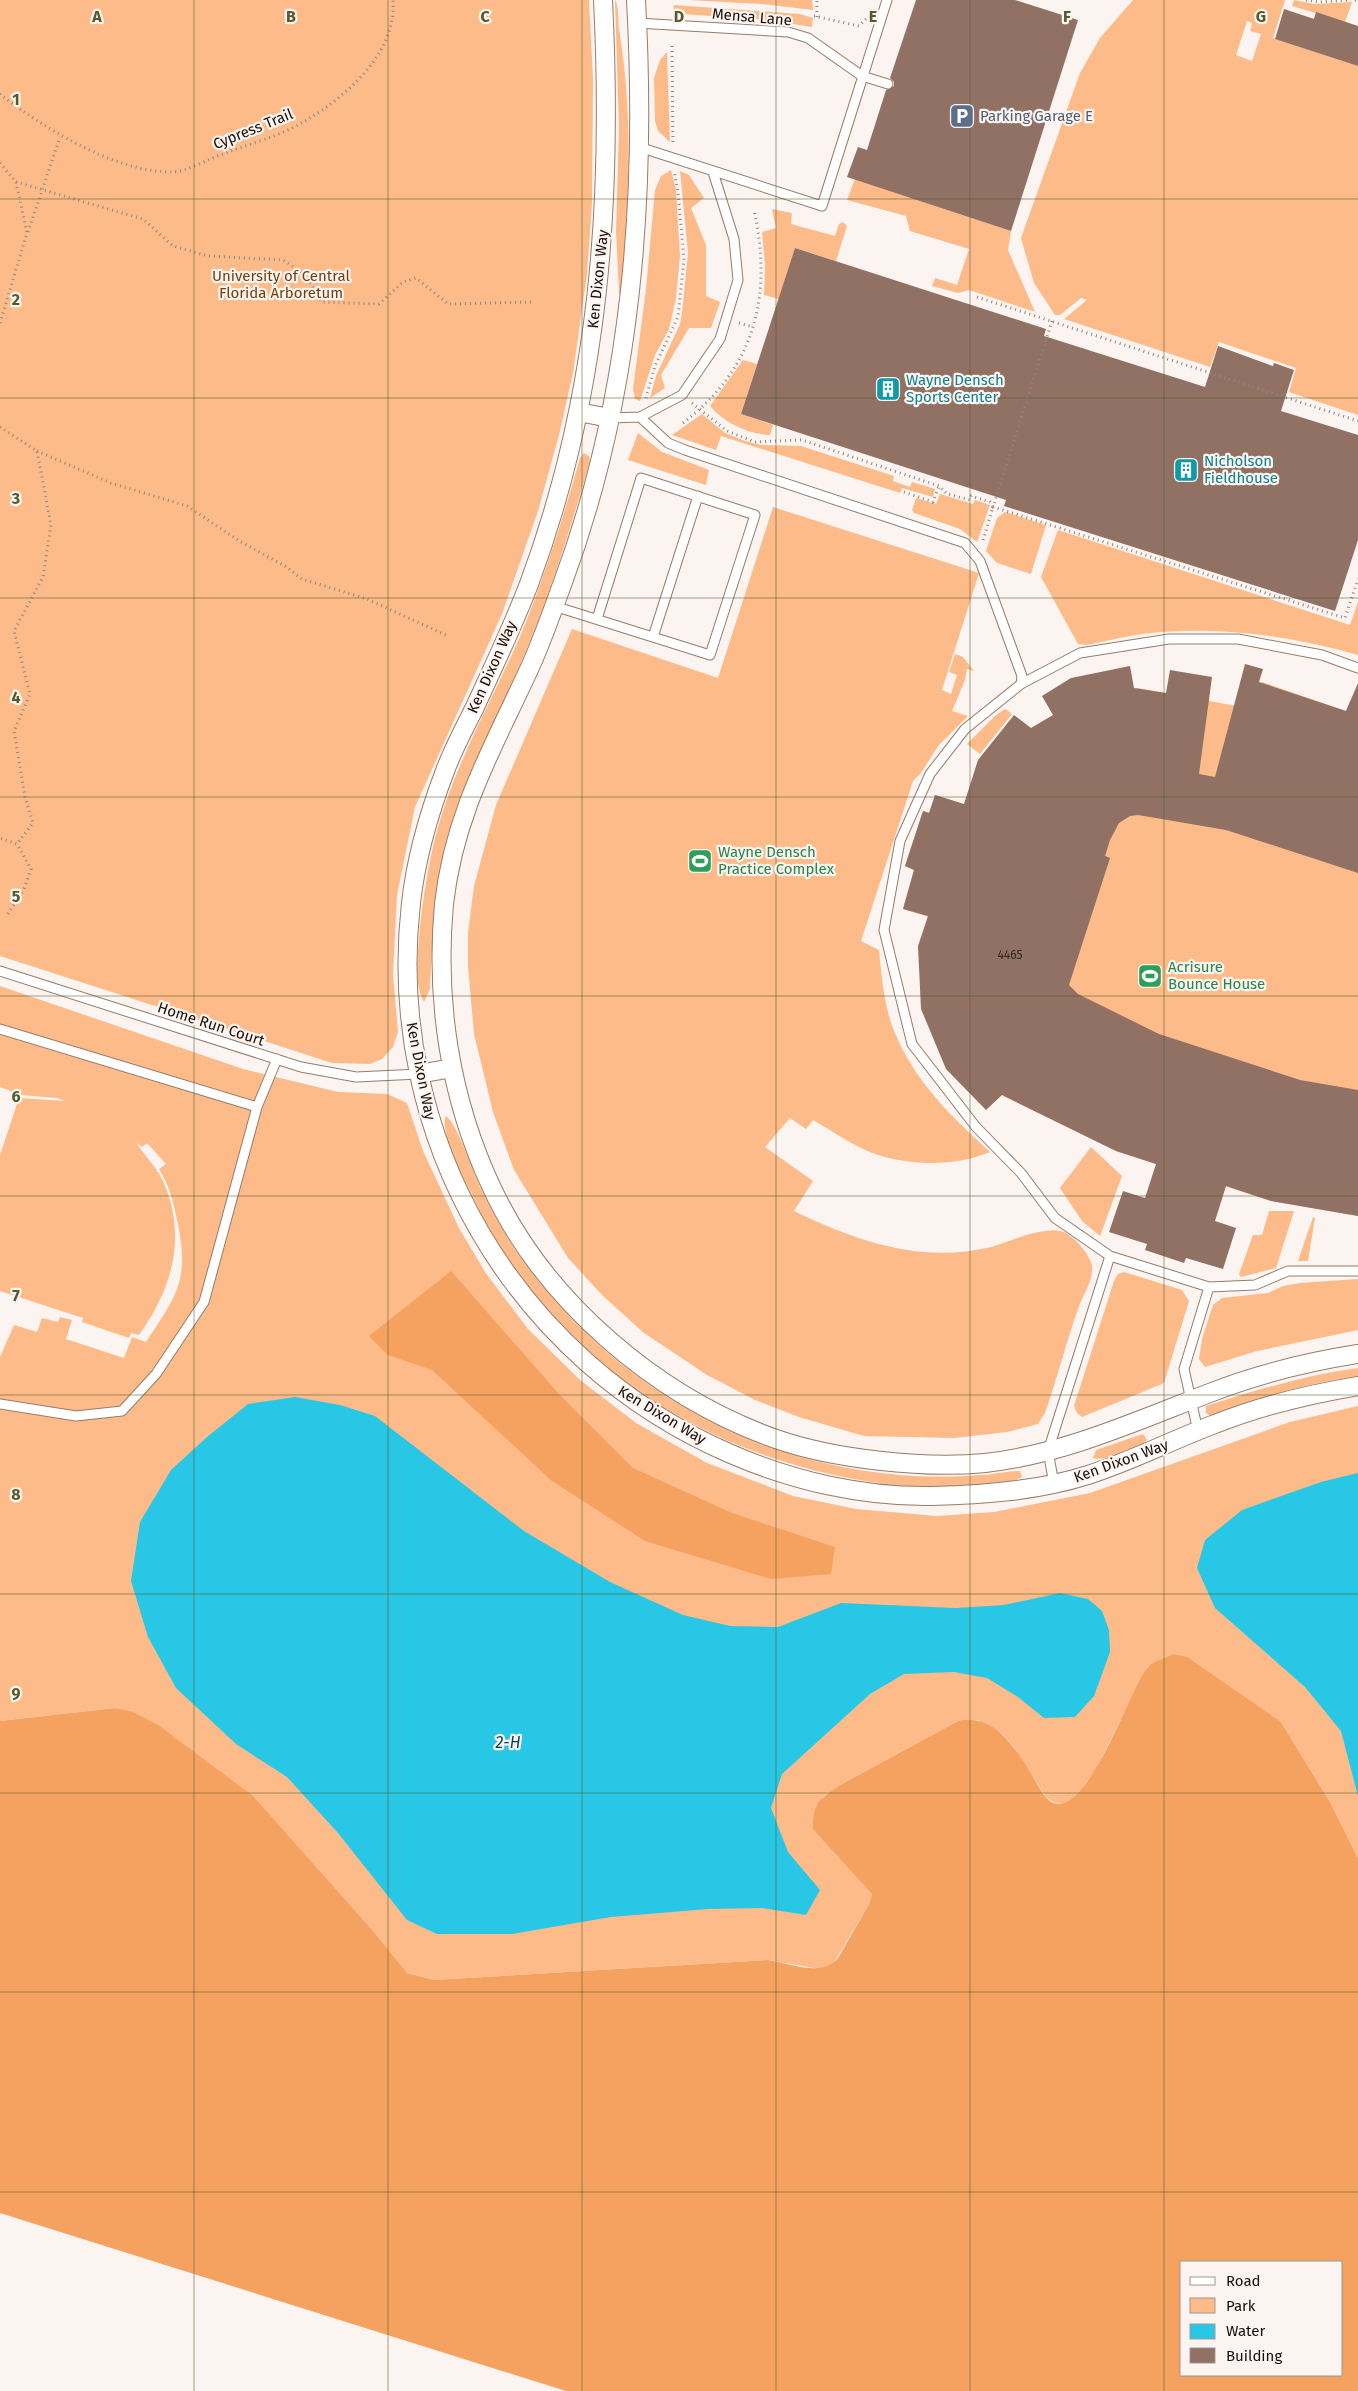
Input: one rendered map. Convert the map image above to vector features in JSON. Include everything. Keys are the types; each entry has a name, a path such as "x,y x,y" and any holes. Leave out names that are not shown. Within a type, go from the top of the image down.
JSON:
{"street":[{"name":"Ken Dixon Way","path":"603,0 606,191 602,261 578,412 552,514 530,582 504,645 446,767 424,838 411,902 408,956 409,1011 418,1074 433,1129 454,1183 479,1233 504,1272 532,1309 574,1352 613,1386 656,1415 709,1444 762,1467 812,1482 922,1496 979,1495 1054,1484 1094,1473 1198,1431 1279,1403 1358,1386"},
{"name":"Ken Dixon Way","path":"636,0 638,23 639,147 632,282 623,350 610,418 597,474 580,533 554,606 533,660 471,792 454,843 445,900 441,952 443,1016 452,1068 467,1127 491,1188 519,1237 558,1290 608,1339 658,1379 719,1413 777,1439 847,1457 914,1463 983,1463 1048,1451 1093,1439 1213,1391 1290,1368 1358,1354"},
{"path":"578,412 610,418"},
{"path":"418,1074 452,1068"}],"lane":[{"path":"639,147 822,206 887,0"},
{"name":"Mensa Lane","path":"638,23 788,32 808,38 862,76 888,84"},
{"path":"610,418 640,417 682,394 720,339 738,280 734,239 713,172"},
{"path":"640,417 668,443 685,450 965,543 980,561 1022,676 1021,684"},
{"path":"554,606 710,655 755,515 641,478 597,619"},
{"path":"653,637 698,496"},
{"path":"1358,668 1322,655 1238,638 1169,639 1080,652 1021,684 965,730 930,774 900,842 884,930 912,1044 976,1128 1021,1173 1055,1218 1110,1256 1209,1287 1255,1286 1288,1271 1358,1271"},
{"name":"Home Run Court","path":"0,971 301,1067 356,1077 418,1074"},
{"path":"0,1029 257,1107"},
{"path":"0,1404 76,1416 122,1411 156,1374 204,1302 257,1107 277,1059"},
{"path":"1054,1484 1048,1451 1110,1256"},
{"path":"1198,1431 1184,1369 1209,1287"}],"path":[{"name":"Cypress Trail","path":"0,94 60,137 135,167 175,172 260,141 310,119 348,89 380,53 394,14 393,0"},
{"path":"817,0 815,16 858,26"},
{"path":"1306,0 1319,2 1355,0"},
{"path":"646,398 655,366 678,317 683,250 673,158 672,46"},
{"path":"0,323 60,137"},
{"path":"0,163 16,182 28,233"},
{"path":"16,182 143,219 173,246 208,256 283,260 306,275 321,302 379,304 403,282 416,278 448,304 532,302"},
{"path":"683,423 701,410 716,395 734,370 747,345 756,318 762,268 761,241 754,210"},
{"path":"977,297 1358,421"},
{"path":"974,554 982,545 1052,321"},
{"path":"682,394 726,431 755,442 802,440 938,486 947,494 970,500 971,496 990,502 993,507 1345,618 1358,579"},
{"path":"0,427 37,451 111,483 187,506 302,579 367,599 448,636"},
{"path":"17,844 33,823 25,797 14,731 30,694 14,631 44,577 51,525 37,451"},
{"path":"904,492 933,502 938,486"},
{"path":"0,838 17,844 31,869 24,889 8,914"}],"green space":[{"name":"University of Central Florida Arboretum","path":"0,0 589,0 593,79 592,204 587,274 573,373 559,435 538,511 502,614 415,807 397,895 393,975 398,1032 393,1047 382,1059 370,1064 332,1063 0,956"},
{"path":"615,0 618,9 627,96 629,161 621,294 619,294 616,231 619,128"},
{"path":"688,0 812,0 813,10 761,4"},
{"path":"1133,0 1285,0 1273,38 1358,66 1358,415 1289,392 1296,368 1219,342 1210,367 1064,319 1087,300 1081,298 1060,315 1055,315 1034,283 1021,238 1080,73 1100,38","holes":["1247,21 1252,23 1250,31 1261,34 1252,61 1236,55"]},
{"path":"1294,0 1314,4 1352,2 1345,22 1292,6"},
{"path":"674,5 800,14 813,18 812,27 767,20 683,14 673,11"},
{"path":"667,52 670,142 658,131 655,121 654,78 660,60"},
{"path":"671,170 676,190 680,256 676,298 669,329 655,355 640,401 635,399 633,389 646,289 655,190 661,176"},
{"path":"680,171 689,175 704,198 691,208 706,245 706,296 720,302 711,328 689,328 661,375 665,388 650,398 656,376 680,324 682,313 688,253"},
{"path":"855,179 1011,231 1008,250 1035,312 969,290 958,293 932,286 935,278 957,285 969,249 910,231 906,216 847,200"},
{"path":"772,209 792,213 791,224 835,236 839,224 843,222 847,226 836,261 795,248 779,299 764,295 765,266 762,232 776,228"},
{"path":"743,360 757,364 741,414 773,425 770,435 745,430 722,418 710,406"},
{"path":"702,414 725,433 745,441 761,445 801,446 894,476 893,481 910,487 912,482 935,489 933,497 902,488 900,493 721,436 716,450 672,435"},
{"path":"638,433 662,452 709,470 706,485 628,460"},
{"path":"584,453 589,456 590,461 550,590 531,640 464,789 449,832 437,890 430,989 424,1002 418,979 419,938 427,879 440,820 462,762 528,617 556,538 580,458"},
{"path":"940,494 973,504 975,500 990,505 977,542 960,529 914,513 912,510 916,498 936,504"},
{"path":"773,507 979,573 942,690 951,694 957,675 949,672 955,654 963,657 974,671 967,669 965,680 952,711 968,716 938,746 921,773 913,781 861,941 879,950 888,1013 903,1051 936,1098 990,1152 976,1157 946,1162 930,1163 899,1160 884,1157 863,1149 813,1120 806,1129 790,1118 765,1147 813,1181 794,1211 841,1232 865,1240 889,1247 939,1253 965,1252 991,1247 1042,1231 1060,1231 1075,1240 1091,1261 1091,1277 1080,1304 1045,1413 1038,1424 1007,1432 954,1438 864,1436 799,1417 755,1400 707,1375 644,1333 603,1296 568,1258 514,1170 493,1112 474,1034 468,967 468,932 474,886 496,805 572,629 718,678"},
{"path":"1005,512 1046,525 1031,574 997,563 986,551 997,518"},
{"path":"1058,530 1350,625 1358,602 1358,655 1286,638 1212,631 1153,633 1087,645 1078,644 1041,577"},
{"name":"Acrisure Bounce House","path":"1262,682 1346,711 1350,701 1358,704 1358,1216 1271,1201 1116,1151 1003,1096 966,1055 948,923 903,909 914,870 905,866 923,811 932,813 931,808 935,795 985,811 1080,699 1138,688 1253,709"},
{"path":"1005,709 1012,714 980,754 967,744 995,716"},
{"path":"0,986 243,1069 338,1092 387,1094 407,1103 423,1151 459,1228 485,1272 528,1329 580,1380 636,1423 707,1463 793,1496 856,1509 937,1516 994,1512 1090,1493 1290,1422 1358,1406 1358,1858 1330,1802 1281,1722 1148,1666 1095,1771 1076,1797 1065,1804 1055,1803 1046,1797 1013,1746 1003,1735 978,1720 958,1721 840,1785 822,1798 872,1894 869,1904 832,1966 819,1969 768,1960 434,1980 407,1973 115,1708 0,1721 0,1357 14,1325 37,1332 42,1318 58,1322 60,1317 72,1320 66,1339 124,1358 132,1337 146,1342 166,1312 178,1287 182,1260 178,1224 173,1202 159,1169 166,1164 147,1143 142,1147 136,1142 162,1179 170,1200 175,1240 173,1260 161,1298 139,1335 131,1333 129,1338 82,1322 83,1318 0,1291 0,1155 19,1098 65,1101 57,1098 21,1095 0,1087"},
{"path":"446,1116 456,1129 479,1185 498,1221 515,1249 550,1295 590,1337 634,1374 681,1406 732,1432 786,1452 841,1467 899,1475 929,1476 984,1475 1020,1471 1022,1477 1014,1481 932,1487 905,1486 838,1476 774,1458 711,1433 653,1401 599,1361 551,1315 510,1262 476,1203 455,1160 446,1134"},
{"path":"1091,1147 1122,1176 1100,1236 1082,1221 1060,1188"},
{"path":"1269,1211 1294,1211 1276,1268 1241,1277 1239,1274 1253,1235 1262,1235"},
{"path":"1313,1217 1315,1218 1308,1261 1298,1261"},
{"path":"1124,1272 1182,1290 1189,1301 1164,1383 1082,1417 1077,1413 1074,1406 1114,1281 1118,1274"},
{"path":"1358,1279 1358,1330 1257,1351 1205,1367 1199,1359 1202,1339 1213,1305 1222,1298 1268,1293 1283,1286 1300,1283"},
{"path":"1358,1368 1358,1377 1339,1379 1282,1392 1210,1416 1206,1413 1206,1406 1244,1394 1300,1379"},
{"path":"1143,1434 1147,1440 1138,1447 1105,1458 1093,1458 1096,1450"}],"shaded area":[{"path":"451,1271 559,1394 633,1468 732,1513 835,1547 831,1574 771,1579 645,1541 552,1481 432,1370 388,1355 369,1336"},
{"path":"1173,1654 1187,1657 1281,1722 1330,1802 1358,1858 1358,2391 566,2391 0,2213 0,1721 115,1708 133,1712 158,1725 253,1796 371,1929 407,1973 434,1980 768,1960 805,1968 815,1968 832,1964 838,1958 869,1904 872,1894 813,1829 814,1813 822,1798 840,1785 958,1721 973,1720 986,1724 998,1731 1009,1742 1019,1754 1042,1792 1057,1804 1072,1799 1088,1781 1103,1756 1141,1678 1149,1666"}],"water":[{"name":"2-H","path":"295,1397 340,1405 375,1416 524,1531 610,1582 683,1615 730,1626 778,1627 841,1603 956,1608 1004,1605 1060,1593 1088,1599 1102,1611 1109,1630 1110,1652 1094,1696 1075,1717 1044,1718 1018,1697 987,1678 954,1672 904,1674 870,1694 782,1774 771,1808 788,1852 820,1890 806,1915 762,1908 708,1909 611,1917 512,1934 437,1934 407,1920 338,1833 287,1777 236,1744 176,1688 148,1637 131,1581 140,1522 171,1470 207,1437 248,1404"},
{"path":"1358,1473 1358,1796 1341,1731 1305,1687 1215,1608 1197,1568 1205,1540 1242,1510 1321,1482"}],"building":[{"name":"Parking Garage E","path":"916,0 1015,0 1078,20 1011,231 847,177 858,147 867,150 886,90 894,86 894,82 890,78"},
{"path":"1284,9 1314,19 1316,12 1358,26 1358,66 1275,39"},
{"path":"795,248 1046,329 1044,336 1205,387 1218,346 1273,366 1274,363 1294,370 1281,411 1358,435 1358,540 1335,611 1004,506 1006,500 741,414"},
{"name":"Acrisure Bounce House","path":"1245,664 1263,669 1259,682 1346,711 1358,683 1358,873 1226,830 1138,815 1130,816 1119,823 1110,840 1105,856 1110,858 1069,985 1078,994 1159,1034 1300,1080 1358,1090 1358,1216 1271,1201 1226,1186 1215,1221 1236,1228 1223,1269 1186,1258 1184,1263 1145,1250 1147,1244 1109,1232 1123,1191 1145,1198 1156,1164 1116,1151 1002,1095 986,1110 946,1069 921,1009 918,946 928,916 903,909 914,870 905,866 923,811 929,813 935,795 964,804 978,760 1014,715 1031,728 1053,715 1042,696 1071,678 1130,666 1134,688 1166,693 1170,670 1212,677 1199,774 1215,777"}],"place":[{"name":"Parking Garage E","path":"962,116"},
{"name":"Wayne Densch Sports Center","path":"888,389"},
{"name":"Nicholson Fieldhouse","path":"1186,470"},
{"name":"Wayne Densch Practice Complex","path":"700,861"},
{"name":"Acrisure Bounce House","path":"1150,976"}]}
